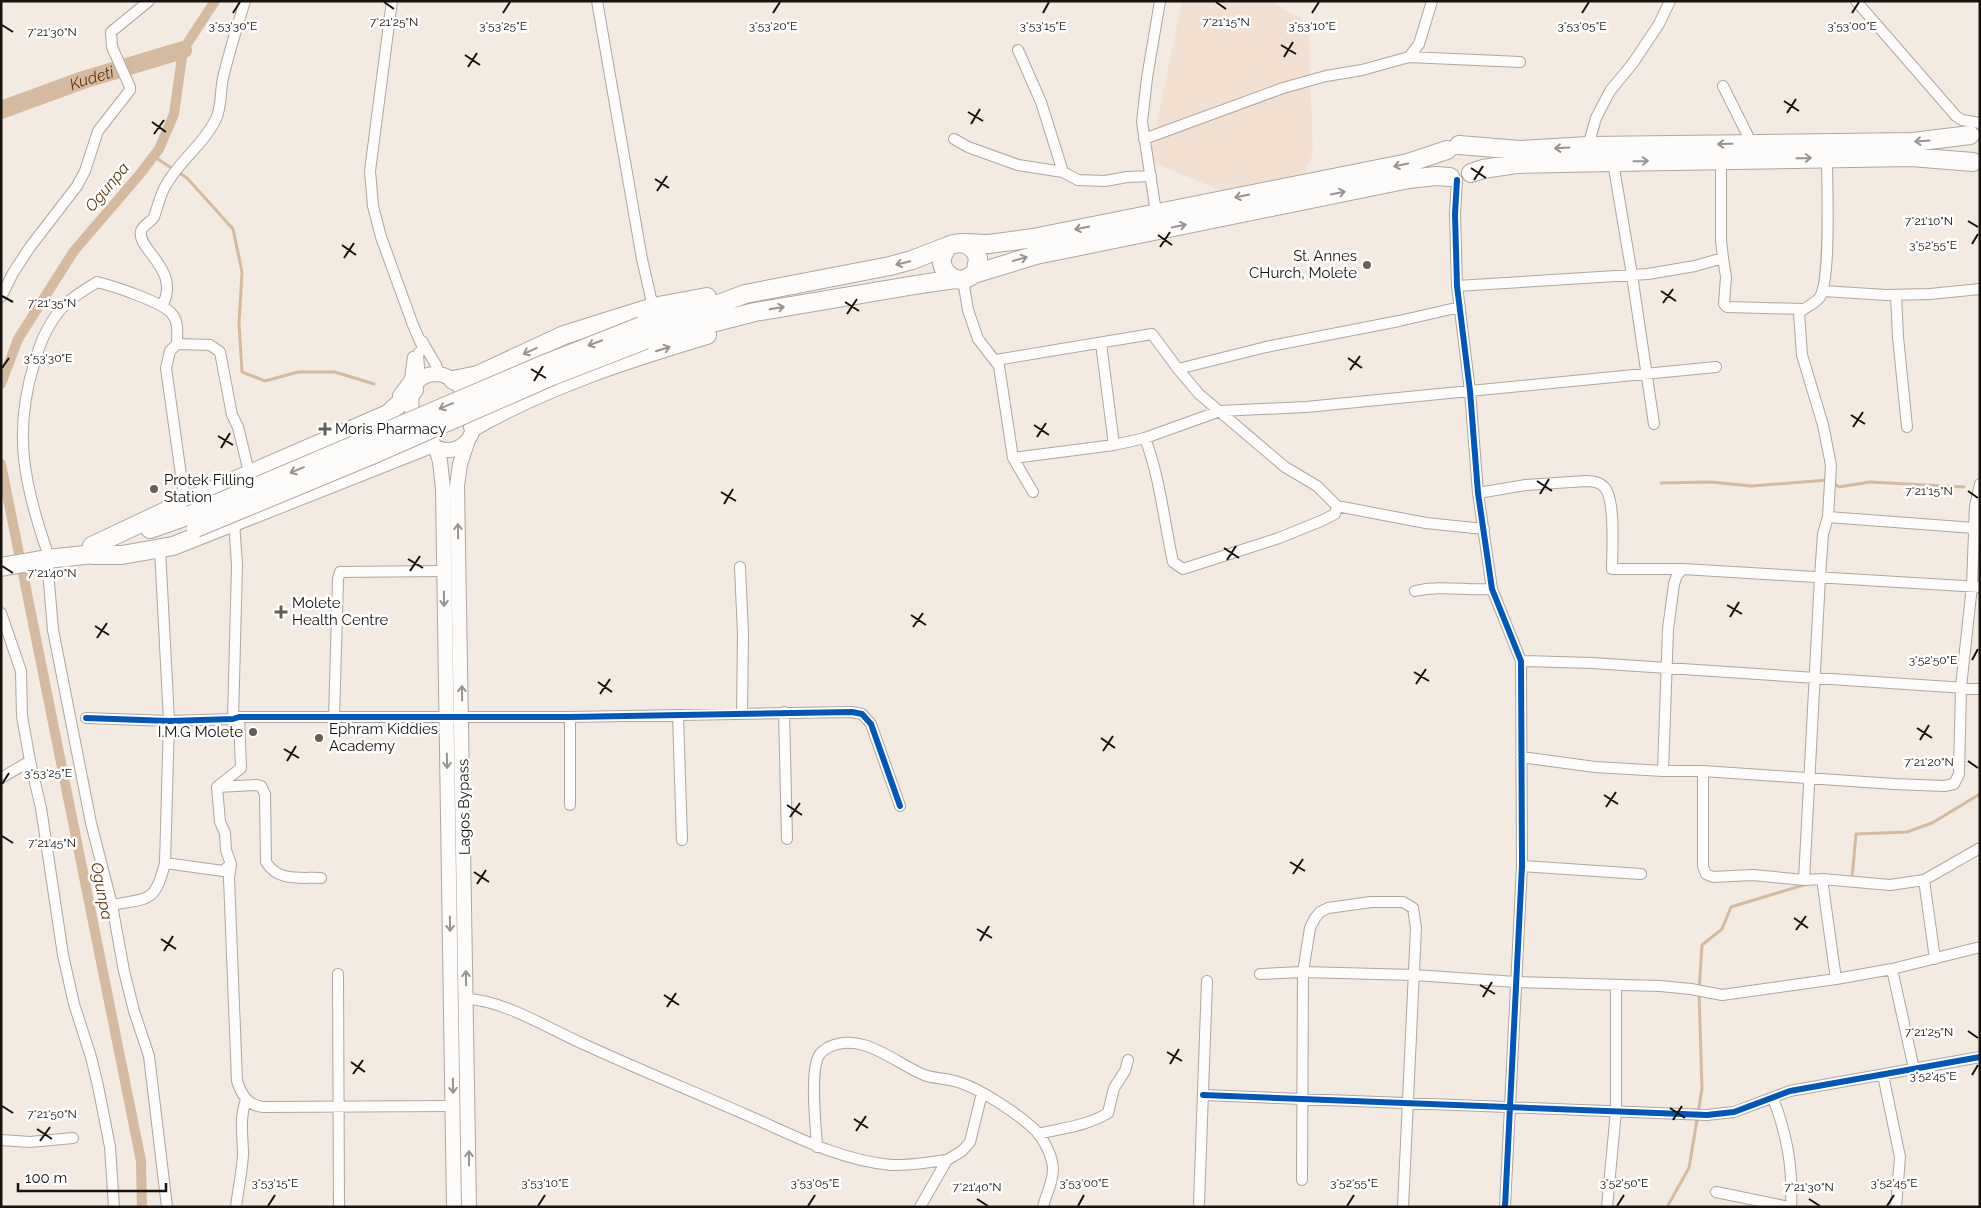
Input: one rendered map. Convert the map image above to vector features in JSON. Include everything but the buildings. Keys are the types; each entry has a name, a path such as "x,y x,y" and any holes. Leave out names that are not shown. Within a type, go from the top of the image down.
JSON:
{"highway":[{"path":"446,377 478,375 564,335 653,307 701,298 745,294 890,266 955,245 1011,242 1401,165 1453,148 1520,150 1588,146 1913,142 1977,130"},
{"path":"1976,163 1966,156 1964,147 1977,130"},
{"path":"1453,148 1471,152 1474,158 1475,164 1460,177 1444,171 1442,166 1444,154 1453,148"},
{"path":"643,333 964,277 1036,255 1409,178 1460,177 1483,168 1516,164 1911,157 1976,163"},
{"path":"955,245 972,247 978,258 978,265 964,277 947,275 942,264 942,257 955,245"},
{"path":"92,550 547,363 643,333 745,294"},
{"path":"471,433 496,414 572,379 709,335 755,312"},
{"path":"188,511 312,448 388,414 417,385"},
{"path":"1,558 42,556 92,550 122,555 160,549 433,445"},
{"path":"1,567 42,556"}],"main road":[{"path":"428,375 446,377 468,399 471,433 458,447 449,449 433,445 420,432 413,417 412,407 417,385 428,375"},
{"name":"Lagos Bypass","path":"469,1207 457,486 460,464 471,433"},
{"name":"Lagos Bypass","path":"433,445 442,473 454,1106 454,1207"}],"street":[{"path":"1,297 22,260 77,186 87,165 98,131 127,94 130,87 112,46 111,32 149,1"},
{"path":"162,306 167,292 167,282 162,268 142,239 142,228 154,217 166,184 210,129 217,117 221,103 223,80 245,1"},
{"path":"392,1 370,171 373,206 381,237 423,348"},
{"path":"597,1 653,307"},
{"path":"1156,212 1142,122 1143,104 1160,1"},
{"path":"1410,57 1419,44 1432,1"},
{"path":"1588,146 1596,118 1610,91 1633,63 1659,24 1670,1"},
{"path":"1856,1 1956,116 1977,130"},
{"path":"1018,50 1041,102 1063,172"},
{"path":"1144,139 1283,88 1410,57 1520,62"},
{"path":"1723,86 1752,144"},
{"path":"954,139 1018,165 1063,172 1078,180 1105,181 1127,177 1151,176"},
{"path":"1804,880 1820,577 1823,534 1828,518 1831,465 1823,425 1802,355 1799,313 1817,301 1823,291 1827,244 1827,158"},
{"path":"1722,160 1721,240 1726,277 1724,304 1727,307 1803,309"},
{"path":"1613,162 1654,424"},
{"path":"1460,177 1455,214 1457,286 1470,391 1478,493 1492,589 1521,661 1522,866 1506,1207"},
{"path":"1457,286 1632,275 1695,266 1723,258"},
{"path":"964,277 968,310 978,339 986,351 996,360 1001,374 1013,458 1033,492"},
{"path":"167,1207 149,1056 134,1012 124,971 112,905 91,823 53,630 27,476 22,434 24,404 41,340 52,320 65,305 97,282 162,306 172,313 177,323 176,344 170,351 166,368 188,511 248,468 312,448 390,403 410,379 413,358 423,348"},
{"path":"1823,291 1896,295 1980,289"},
{"path":"1896,295 1906,427"},
{"path":"1178,369 1266,347 1460,307"},
{"path":"413,325 436,365 446,377"},
{"path":"996,360 1152,334 1199,394 1285,467 1317,486 1337,506 1426,523 1484,529"},
{"path":"1101,343 1114,445"},
{"path":"176,344 210,345 220,352 232,414 238,427 248,468"},
{"path":"417,385 418,354 423,348"},
{"path":"1013,458 1114,445 1145,438 1220,411 1306,408 1716,367"},
{"path":"1145,438 1158,475 1163,514 1173,562 1182,569 1279,538 1321,521 1336,514 1337,506"},
{"path":"1478,493 1526,485 1586,480 1604,485 1608,491 1612,512 1612,569 1683,569 1976,586"},
{"path":"1521,757 1595,767 1703,771 1894,784 1944,786 1954,784 1959,774 1961,687 1976,586 1974,528 1975,506 1980,484"},
{"path":"1828,518 1974,528"},
{"path":"217,787 241,768 236,718 237,565 234,522"},
{"path":"112,905 152,895 160,884 165,863 169,721 160,549"},
{"path":"740,568 743,634 742,714"},
{"path":"1663,771 1668,629 1674,584 1677,575 1683,569"},
{"path":"334,718 338,579 340,572 444,571"},
{"path":"1415,591 1432,587 1457,590 1492,589"},
{"path":"1,614 21,671 22,716 41,808 67,976 91,1057 110,1147 114,1207"},
{"path":"1521,661 1592,663 1980,689"},
{"path":"784,712 787,839"},
{"path":"86,718 169,721 236,718 570,717 852,712 862,714 871,724 900,806"},
{"path":"678,715 682,840"},
{"path":"570,717 570,805"},
{"path":"1,778 30,761"},
{"path":"1703,771 1703,866 1706,874 1713,877 1753,875 1890,885 1924,880 1980,848"},
{"path":"217,787 261,786 265,794 266,862 270,869 280,876 321,878"},
{"path":"217,787 220,822 225,834 226,850 231,864 229,878 237,1082 246,1100 254,1106 263,1107 454,1106"},
{"path":"165,863 224,871 231,864"},
{"path":"1522,866 1641,874"},
{"path":"1822,879 1836,979"},
{"path":"1924,880 1935,959"},
{"path":"1302,1180 1303,972 1310,928 1320,912 1328,908 1371,902 1402,902 1413,908 1415,917 1403,1207"},
{"path":"1260,974 1303,972 1414,975 1516,982 1691,989 1722,995 1892,969 1980,947"},
{"path":"1892,969 1914,1069"},
{"path":"338,974 339,1207"},
{"path":"1199,1203 1207,981"},
{"path":"1607,1207 1616,1111 1616,985"},
{"path":"466,999 479,999 503,1007 623,1063 754,1118 817,1147 864,1160 892,1165 947,1160 962,1151 970,1142 982,1093"},
{"path":"817,1147 815,1064 822,1051 836,1044 846,1042 883,1052 925,1075 960,1082 982,1093 1027,1124 1038,1134 1053,1163 1043,1207"},
{"path":"1203,1095 1302,1097 1708,1115 1734,1112 1790,1091 1980,1057"},
{"path":"1038,1134 1076,1126 1108,1113 1114,1088 1125,1071 1128,1060"},
{"path":"1883,1075 1900,1157 1896,1207"},
{"path":"1716,1192 1790,1207 1792,1182 1788,1146 1785,1129 1773,1098"},
{"path":"236,1207 243,1155 241,1134 243,1109 246,1100"},
{"path":"1,1140 30,1142 72,1138"},
{"path":"920,1207 947,1160"}],"shaded area":[{"path":"1182,1 1270,1 1308,23 1313,153 1304,175 1225,192 1149,161"}],"waterway":[{"name":"Ogunpa","path":"1,384 18,339 74,251 159,149 174,114 183,50 215,1"},
{"name":"Kudeti","path":"1,110 83,80 183,50"},
{"path":"153,156 187,178 233,229 242,272 239,323 242,372 265,381 298,372 335,372 374,384"},
{"name":"Ogunpa","path":"1,464 141,1161 142,1207"},
{"path":"1661,483 1711,482 1751,486 1828,480"},
{"path":"1833,483 1839,487 1870,482 1964,487"},
{"path":"1850,878 1852,878 1856,834 1907,832 1932,823 1980,794"},
{"path":"1667,1207 1689,1168 1702,1089 1699,992 1702,945 1722,929 1731,907 1807,884"}],"cycle path":[{"path":"1457,180 1455,214 1457,286 1470,391 1478,493 1492,589 1521,661 1522,866 1505,1207"},
{"path":"86,718 169,721 233,719 239,717 570,717 852,712 862,714 871,724 900,806"},
{"path":"1203,1095 1707,1115 1734,1112 1790,1091 1980,1057"}],"place":[{"name":"St. Annes CHurch, Molete","path":"1367,265"},
{"name":"Moris Pharmacy","path":"325,429"},
{"name":"Protek Filling Station","path":"154,489"},
{"name":"Molete Health Centre","path":"281,612"},
{"name":"I.M.G Molete","path":"253,732"},
{"name":"Ephram Kiddies Academy","path":"319,738"}]}
